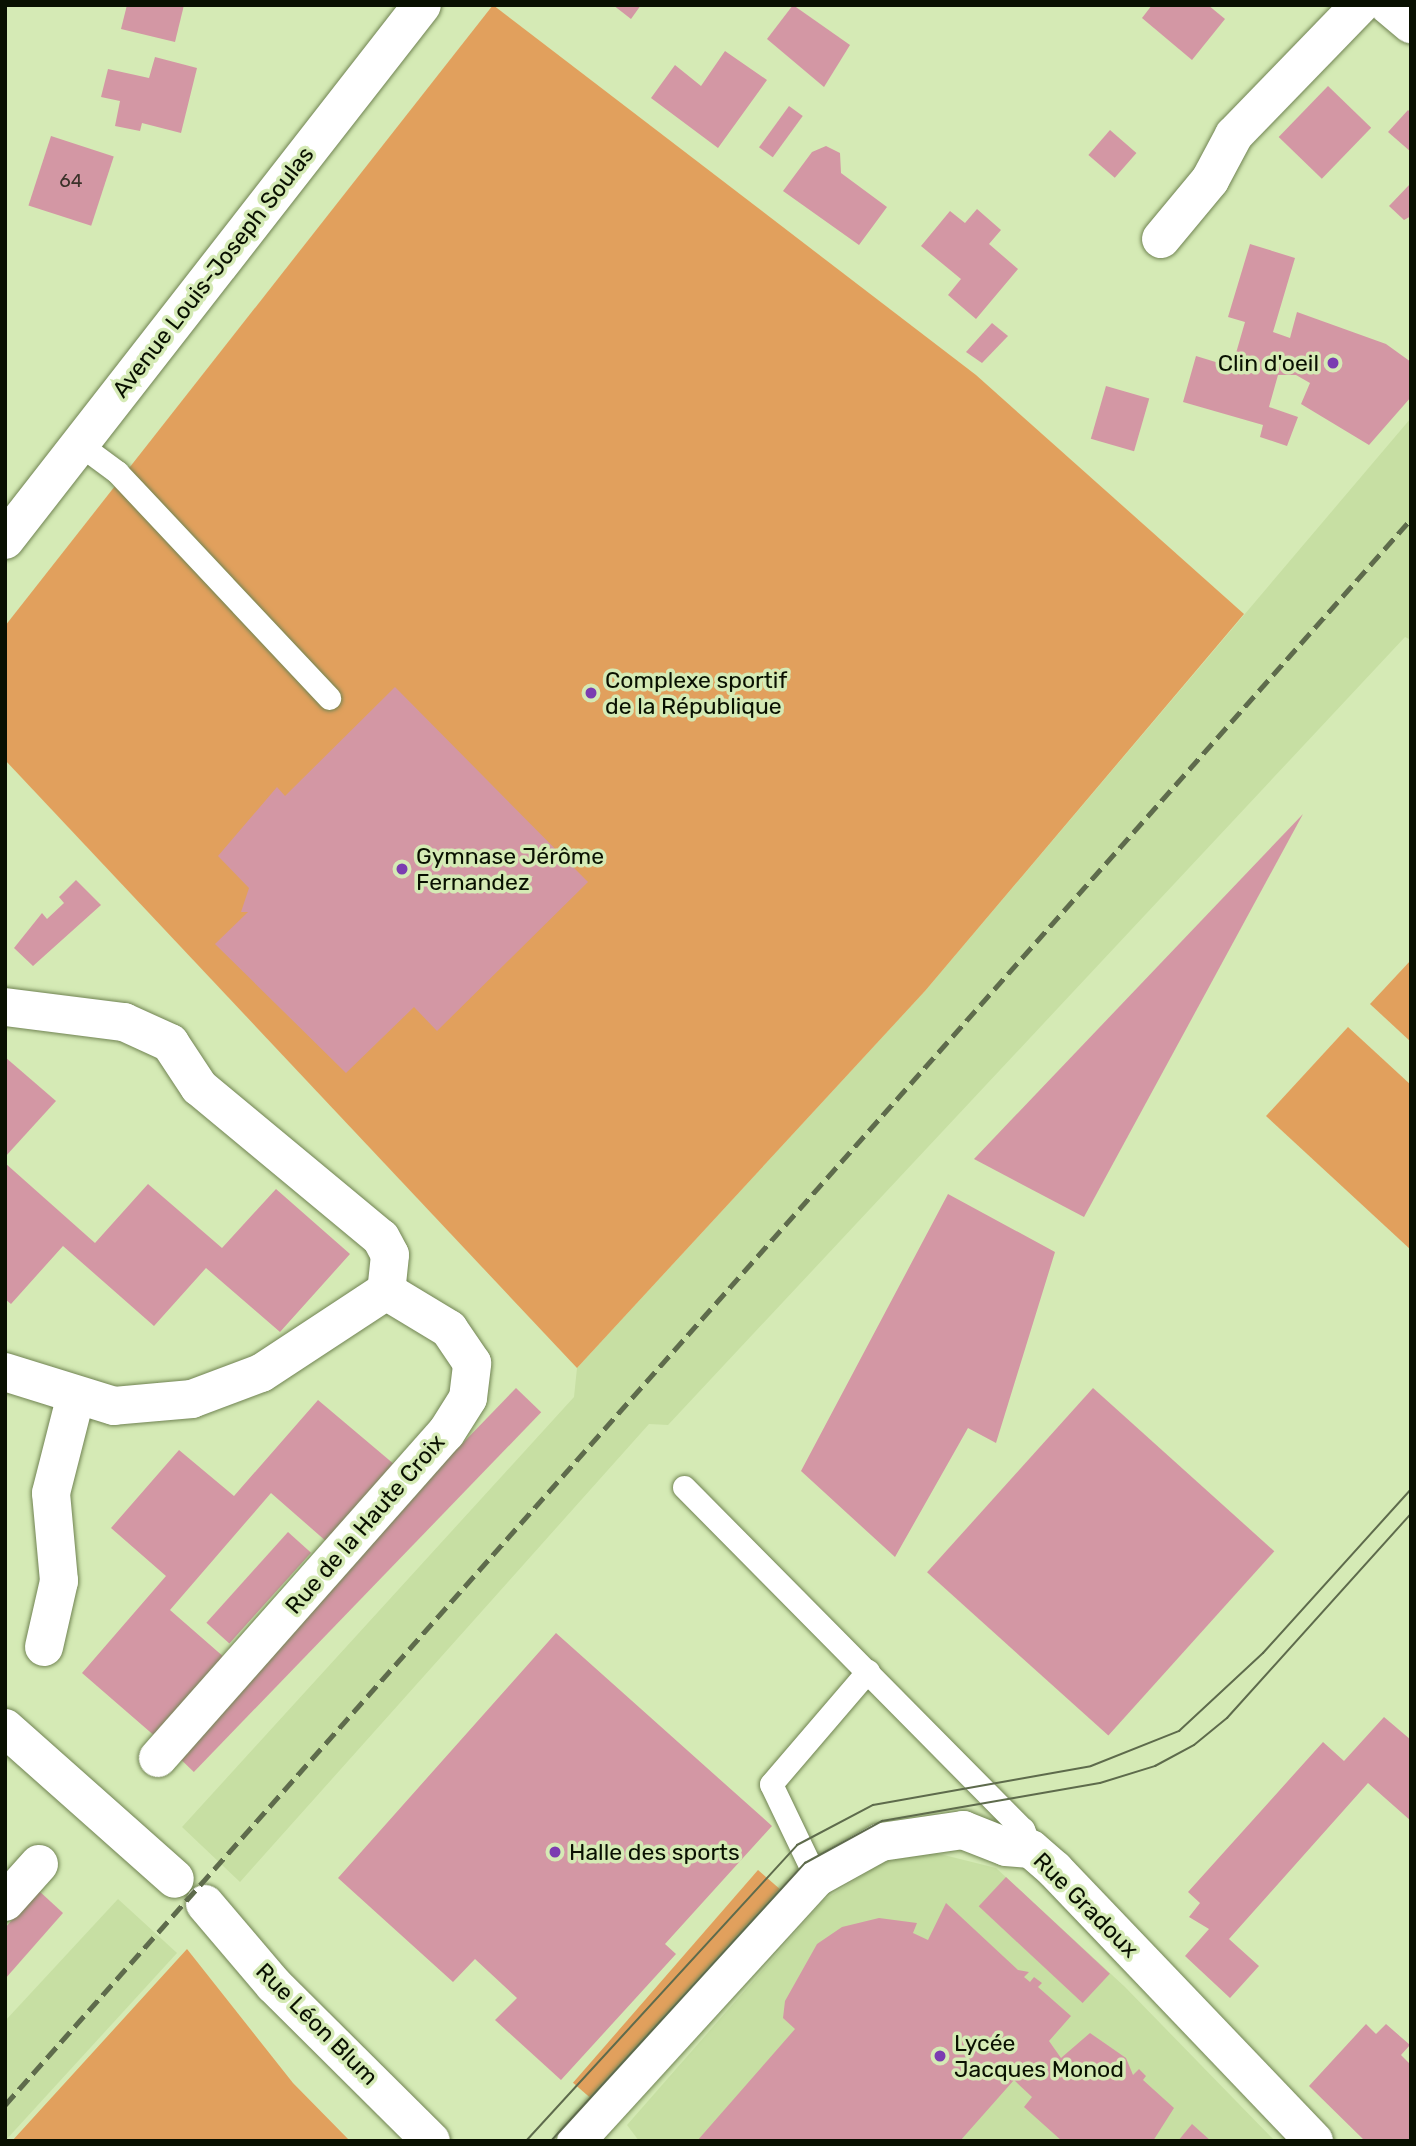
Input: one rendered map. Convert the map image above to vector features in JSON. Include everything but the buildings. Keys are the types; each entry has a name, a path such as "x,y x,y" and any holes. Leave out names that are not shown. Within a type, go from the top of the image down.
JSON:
{"street":[{"name":"Avenue Louis-Joseph Soulas","path":"6,538 422,5"},
{"path":"1161,239 1210,180 1234,135 1360,5"},
{"path":"1388,5 1411,24"},
{"path":"5,1007 124,1022 170,1042 199,1087 381,1238 390,1255 386,1291 261,1373 192,1399 114,1406 75,1399 5,1372"},
{"name":"Rue de la Haute Croix","path":"158,1758 446,1433 468,1398 472,1363 449,1329 386,1291"},
{"path":"44,1647 59,1581 51,1493 75,1399"},
{"path":"5,1728 175,1879"},
{"name":"Rue Gradoux","path":"576,2141 816,1878 881,1842 925,1832 963,1830 1006,1847 1031,1849 1314,2141"},
{"path":"5,1902 39,1864"},
{"name":"Rue Léon Blum","path":"205,1904 274,1985 416,2135"}],"lane":[{"path":"78,443 117,472 329,698"},
{"path":"684,1487 1023,1829 1031,1849"},
{"path":"816,1878 771,1784 868,1671"}],"shaded area":[{"name":"Complexe sportif de la République","path":"493,5 976,375 1244,614 925,991 577,1368 5,760 5,626"},
{"path":"1411,418 1411,640 1405,637 668,1425 649,1424 240,1882 182,1827 574,1397 577,1368 925,991"},
{"path":"1411,960 1411,1042 1370,1004"},
{"path":"1348,1027 1411,1085 1411,1250 1266,1116"},
{"name":"Lycée Jacques Monod","path":"936,1853 996,1868 1125,1987 1275,2141 639,2141 627,2125 824,1900 885,1861"},
{"path":"758,1870 784,1893 599,2106 573,2083"},
{"path":"118,1899 177,1953 5,2141 5,2021"},
{"path":"187,1949 293,2083 350,2141 12,2141"}],"tram line":[{"path":"526,2141 797,1845 873,1805 1091,1766 1179,1731 1263,1653 1411,1489"},
{"path":"551,2141 805,1863 882,1821 1100,1783 1155,1766 1194,1745 1227,1718 1411,1514"}],"railway":[{"path":"5,2105 1411,519"}],"place":[{"name":"Clin d'oeil","path":"1333,363"},
{"name":"Complexe sportif de la République","path":"591,693"},
{"name":"Gymnase Jérôme Fernandez","path":"402,869"},
{"name":"Halle des sports","path":"555,1852"},
{"name":"Lycée Jacques Monod","path":"940,2056"}]}
